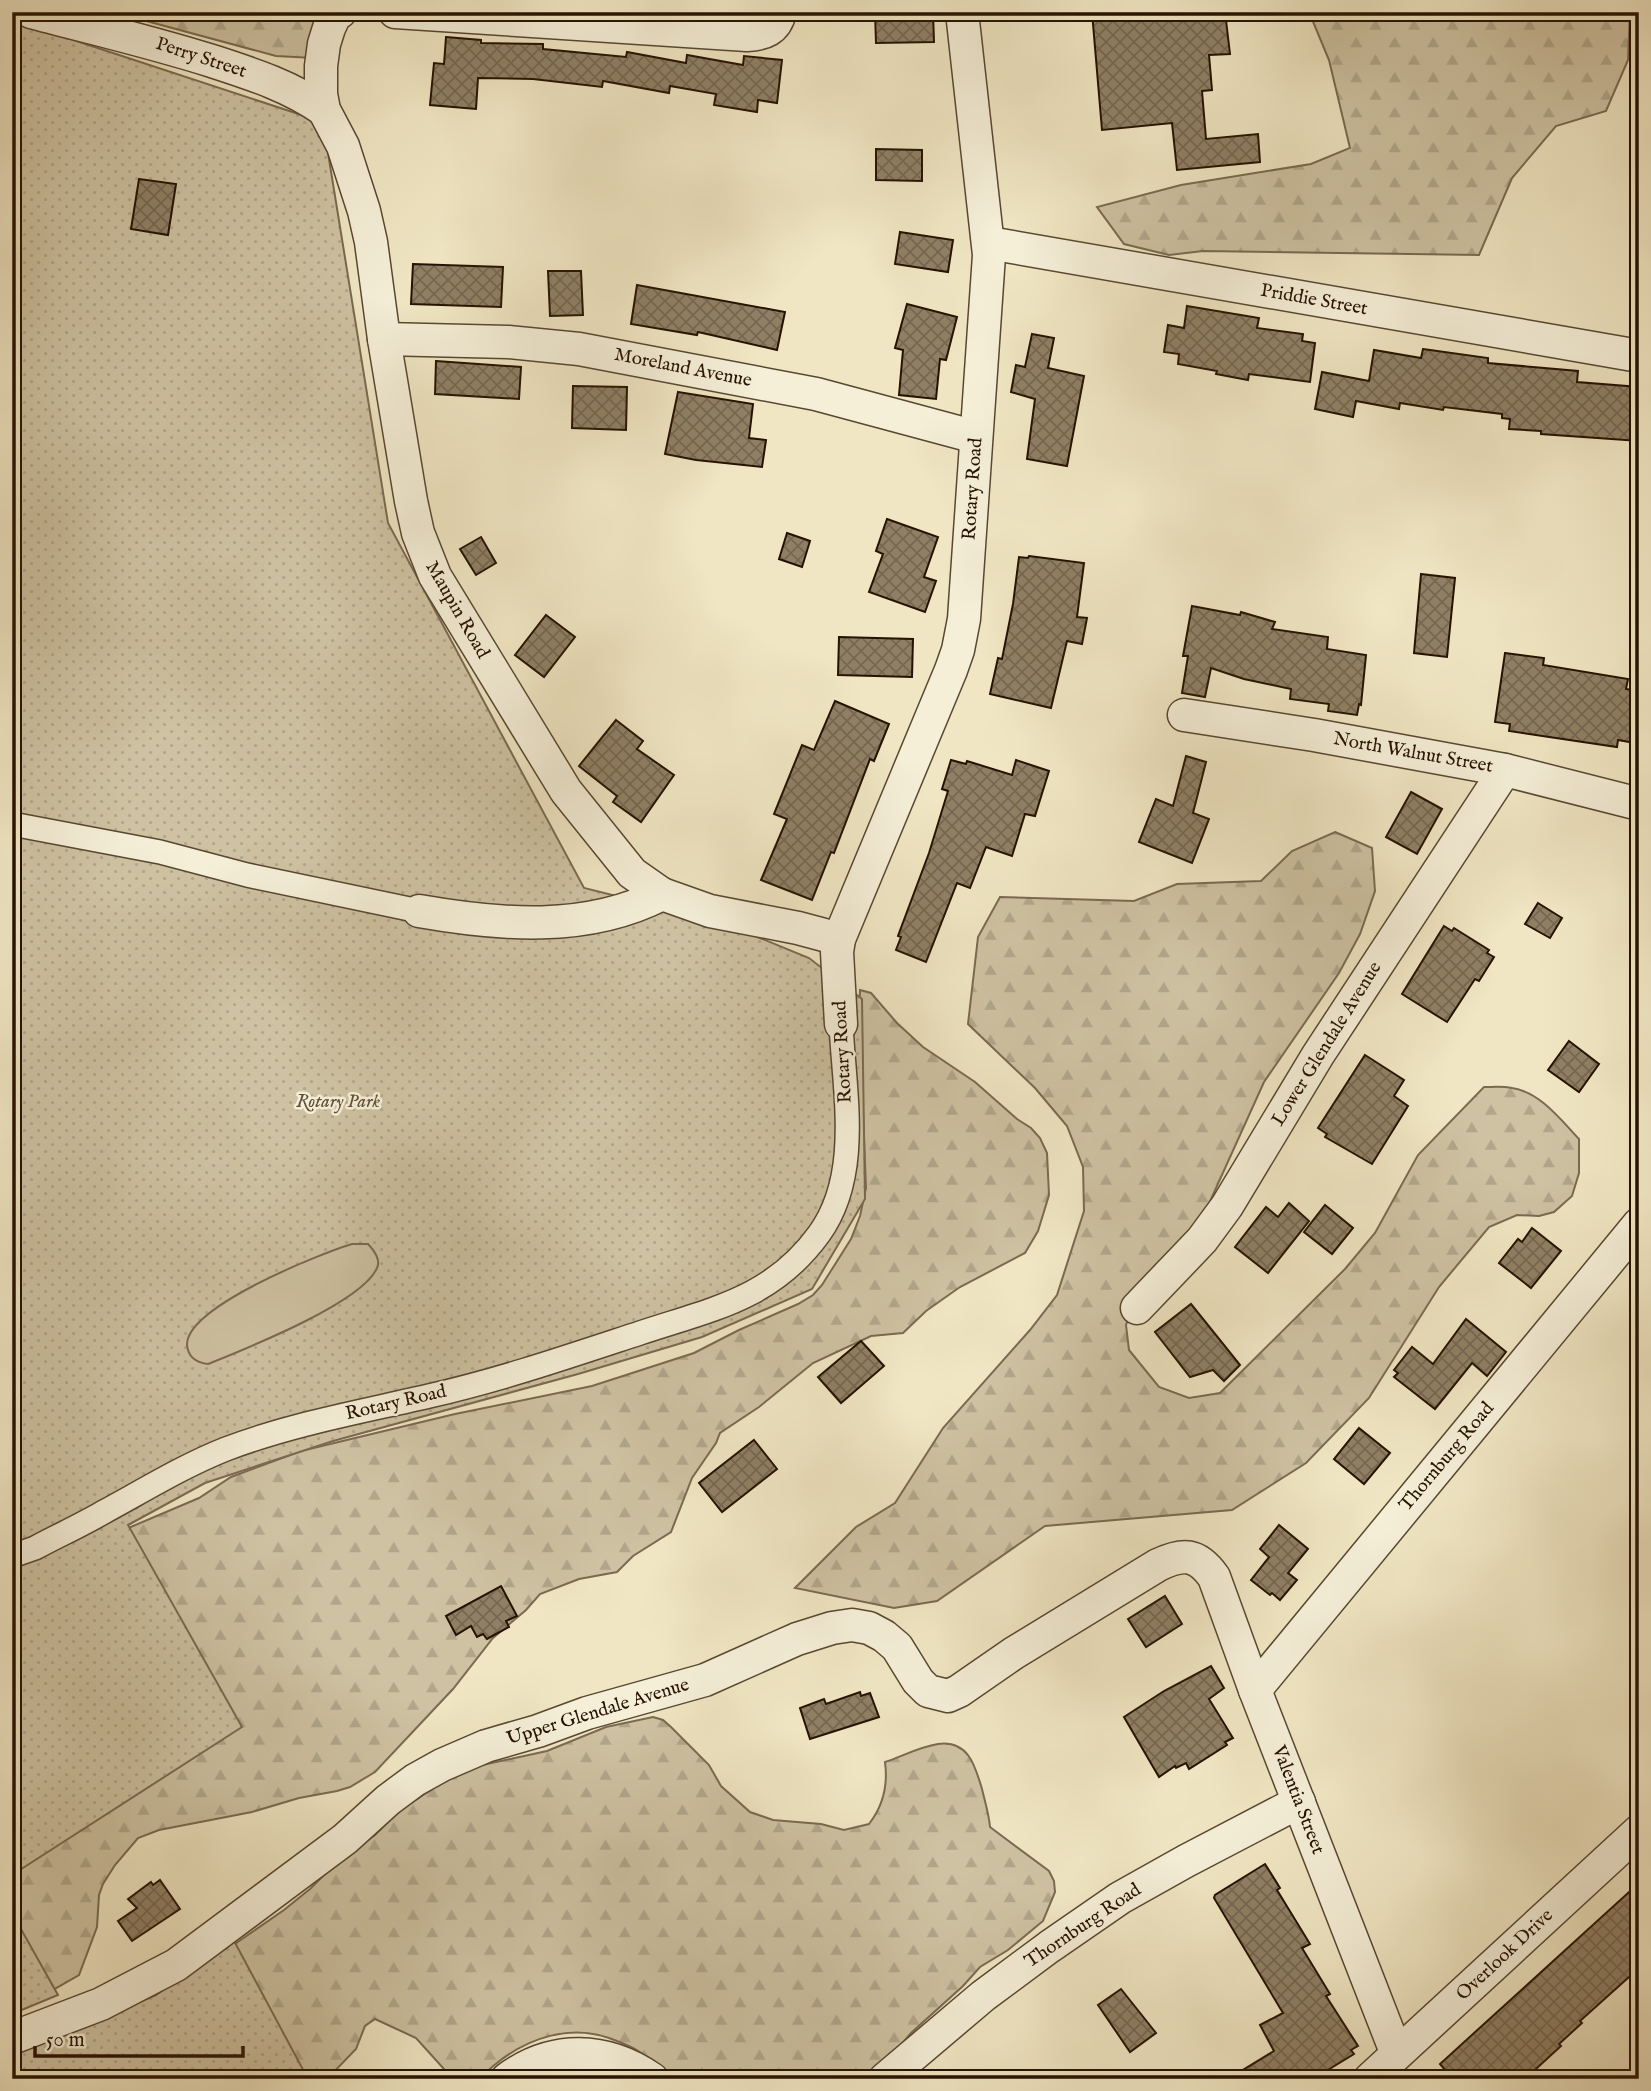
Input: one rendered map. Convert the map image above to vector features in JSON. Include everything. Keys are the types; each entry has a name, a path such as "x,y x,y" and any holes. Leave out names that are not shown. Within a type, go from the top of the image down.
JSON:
{"street":[{"name":"Perry Street","path":"31,12 125,34 222,64 302,94 324,110"},
{"path":"395,12 747,35 762,34 776,20"},
{"name":"Rotary Road","path":"12,1556 35,1548 176,1472 226,1449 297,1426 504,1376 725,1305 769,1284 797,1261 821,1232 835,1205 843,1179 846,1153 847,1122 837,952 839,939 958,650 964,620 989,243 962,12"},
{"name":"Maupin Road","path":"338,14 329,28 321,66 320,85 324,110 343,146 364,211 416,522 426,557 435,576 566,791 632,873 662,894 709,911 798,928 839,939"},
{"name":"Priddie Street","path":"989,243 1639,356"},
{"name":"Moreland Avenue","path":"384,339 508,342 579,349 816,394 976,437"},
{"name":"North Walnut Street","path":"1184,715 1314,735 1505,770 1639,804"},
{"name":"Lower Glendale Avenue","path":"1137,1308 1202,1240 1227,1206 1318,1055 1505,770"},
{"path":"12,824 160,852 247,875 419,911 499,921 576,920 628,909 662,894"},
{"name":"Thornburg Road","path":"1255,1690 1639,1224"},
{"name":"Upper Glendale Avenue","path":"12,2038 101,2004 176,1965 345,1839 388,1800 415,1780 486,1746 587,1713 705,1680 797,1639 852,1625 869,1628 884,1636 897,1647 918,1681 928,1691 948,1696 959,1692 1014,1653 1158,1565 1174,1557 1191,1557"},
{"name":"Valentia Street","path":"1191,1557 1205,1565 1214,1577 1255,1690 1396,2052"},
{"name":"Thornburg Road","path":"885,2079 983,1996 1121,1898 1299,1802"},
{"name":"Overlook Drive","path":"1370,2079 1396,2052 1422,2032 1639,1831"},
{"path":"507,2079 516,2072 549,2059 578,2053 609,2057 632,2064 652,2079"}],"green space":[{"path":"113,12 326,12 313,58 276,56"},
{"path":"1309,12 1630,12 1628,60 1606,111 1556,126 1512,178 1479,255 1203,251 1169,255 1124,244 1097,207 1181,185 1311,164 1350,148 1329,60"},
{"name":"Rotary Park","path":"12,23 49,32 323,122 388,523 584,888 721,922 809,958 862,999 865,1199 812,1289 702,1337 333,1441 205,1483 128,1525 242,1727 12,1875"},
{"path":"1335,832 1372,848 1375,891 1360,934 1339,973 1264,1082 1193,1239 1135,1300 1126,1325 1129,1350 1159,1387 1189,1398 1220,1393 1345,1269 1375,1233 1418,1155 1484,1087 1509,1087 1532,1095 1549,1108 1579,1139 1579,1173 1572,1196 1554,1212 1539,1216 1517,1215 1489,1227 1439,1287 1369,1398 1306,1463 1232,1510 1045,1526 937,1601 894,1608 795,1588 856,1527 895,1503 943,1428 1030,1330 1057,1295 1084,1211 1083,1167 1067,1126 1035,1088 968,1024 978,937 1000,897 1134,901 1177,884 1261,881 1292,851"},
{"path":"860,990 871,993 923,1047 975,1082 1040,1138 1047,1153 1049,1195 1038,1231 1025,1253 960,1287 926,1311 903,1333 871,1336 813,1363 759,1407 720,1433 692,1478 671,1532 633,1556 617,1572 579,1579 540,1594 526,1610 493,1638 453,1689 375,1772 350,1787 337,1791 299,1798 252,1812 159,1830 138,1838 103,1884 99,1895 97,1927 79,1975 51,1991 12,2004 12,1582 199,1498 231,1477 301,1451 455,1414 592,1386 694,1353 813,1295 851,1239 860,1216 866,1188"},
{"path":"352,1244 368,1244 376,1255 378,1265 367,1282 349,1296 301,1324 248,1348 208,1364 193,1359 188,1350 190,1335 204,1318 226,1302 283,1271"},
{"path":"653,1717 663,1720 671,1727 709,1765 721,1786 750,1812 773,1820 821,1824 844,1830 869,1824 874,1817 883,1794 885,1762 931,1745 957,1746 973,1763 990,1827 1049,1871 1054,1881 1055,1892 1043,1921 1008,1950 980,1967 911,2033 873,2079 663,2079 652,2063 634,2049 609,2038 579,2032 536,2040 509,2054 478,2078 453,2079 416,2038 375,2019 365,2026 356,2049 327,2079 12,2079 12,2056 157,1998 284,1910 336,1863 375,1835 399,1811 443,1782 473,1767 547,1751 606,1727"},
{"path":"12,1913 58,1995 12,2014"},
{"path":"233,1939 308,2079 12,2079 12,2056 156,1995"},
{"path":"620,2068 628,2079 532,2079 536,2074"}],"building":[{"path":"875,12 933,12 934,42 876,43"},
{"path":"1092,12 1225,12 1230,54 1209,55 1212,90 1202,91 1206,139 1258,134 1260,162 1177,170 1172,123 1102,130"},
{"path":"446,37 481,40 481,43 543,44 543,49 626,57 627,52 686,63 687,55 743,65 744,56 782,60 777,103 758,100 757,112 714,105 716,94 670,86 669,93 603,81 602,87 533,79 478,78 476,109 430,105 434,63 444,64"},
{"path":"876,149 922,150 922,181 876,180"},
{"path":"139,179 176,184 168,235 131,229"},
{"path":"900,232 953,240 948,272 895,264"},
{"path":"413,264 503,267 501,307 411,304"},
{"path":"548,271 581,271 583,315 550,316"},
{"path":"637,285 785,312 777,350 698,332 697,335 631,324"},
{"path":"907,304 957,317 946,360 940,359 936,399 899,395 903,350 895,348"},
{"path":"1187,306 1259,318 1257,328 1303,334 1302,341 1315,343 1310,382 1249,374 1248,380 1178,364 1179,354 1164,352 1168,325 1184,328"},
{"path":"1032,334 1054,338 1048,368 1084,376 1067,466 1027,459 1035,399 1011,392 1016,365 1025,367"},
{"path":"1423,349 1488,358 1488,363 1578,371 1577,382 1639,387 1639,441 1509,429 1510,419 1502,418 1502,414 1444,407 1443,410 1400,403 1399,409 1356,401 1353,417 1315,409 1322,372 1369,381 1374,350 1421,358"},
{"path":"436,361 521,367 519,399 435,394"},
{"path":"573,386 627,387 626,430 572,428"},
{"path":"678,392 753,404 749,438 766,440 762,467 665,454"},
{"path":"887,519 938,537 924,577 936,581 925,612 869,592 883,554 876,551"},
{"path":"787,533 810,541 802,567 779,559"},
{"path":"481,537 496,563 476,575 460,549"},
{"path":"1019,557 1084,563 1077,617 1087,618 1082,644 1067,641 1051,708 990,694 998,658 1002,659"},
{"path":"1421,574 1455,578 1447,657 1414,653"},
{"path":"1192,606 1240,615 1241,612 1275,622 1272,629 1328,637 1327,649 1366,655 1361,705 1359,704 1357,715 1328,711 1329,704 1290,699 1291,689 1244,679 1211,668 1205,697 1182,693 1188,656 1183,656"},
{"path":"546,615 575,637 544,677 515,655"},
{"path":"839,637 913,639 912,677 838,675"},
{"path":"1505,653 1544,658 1543,665 1628,679 1626,689 1639,691 1635,743 1618,740 1617,747 1509,731 1510,724 1495,722"},
{"path":"835,701 889,724 874,761 870,759 834,853 831,852 812,900 761,880 787,819 774,814 802,745 814,750"},
{"path":"616,720 643,741 637,749 674,775 641,822 613,802 617,796 579,766"},
{"path":"1186,756 1206,762 1193,813 1209,819 1192,863 1139,842 1156,799 1173,806"},
{"path":"951,760 966,764 967,761 1012,775 1016,760 1049,771 1035,816 1025,814 1012,856 986,847 970,888 957,883 926,962 896,950 901,937 898,936 929,853 948,791 942,789"},
{"path":"1411,792 1442,809 1417,854 1386,837"},
{"path":"1538,903 1562,918 1550,938 1525,924"},
{"path":"1444,926 1452,931 1454,928 1489,950 1487,953 1494,957 1479,981 1475,979 1447,1022 1402,994"},
{"path":"1569,1041 1599,1064 1579,1092 1548,1070"},
{"path":"1365,1055 1404,1080 1394,1096 1408,1106 1372,1164 1325,1137 1327,1134 1318,1128"},
{"path":"1289,1203 1309,1221 1268,1273 1235,1247 1266,1207 1278,1217"},
{"path":"1325,1205 1353,1228 1332,1254 1304,1232"},
{"path":"1532,1228 1561,1251 1531,1288 1499,1263 1518,1239 1522,1242"},
{"path":"1191,1304 1240,1365 1224,1381 1213,1370 1190,1377 1155,1332"},
{"path":"1466,1319 1506,1352 1487,1376 1472,1363 1435,1409 1394,1377 1398,1373 1394,1370 1412,1347 1433,1364"},
{"path":"861,1341 884,1366 841,1403 818,1377"},
{"path":"1359,1428 1390,1453 1364,1484 1334,1459"},
{"path":"754,1440 777,1469 722,1512 699,1483"},
{"path":"1279,1525 1308,1549 1288,1573 1297,1580 1280,1600 1251,1580 1269,1557 1260,1549"},
{"path":"501,1586 517,1616 506,1621 509,1627 487,1639 483,1634 477,1637 471,1626 456,1635 446,1616"},
{"path":"1165,1596 1182,1624 1146,1647 1128,1619"},
{"path":"1211,1666 1224,1688 1209,1699 1233,1738 1225,1742 1227,1745 1189,1769 1186,1763 1176,1768 1175,1766 1159,1777 1124,1717 1164,1691"},
{"path":"860,1692 861,1696 870,1693 879,1717 810,1739 800,1708 824,1699 826,1704"},
{"path":"1265,1864 1280,1888 1277,1890 1310,1944 1302,1948 1330,1994 1326,1996 1358,2046 1351,2050 1354,2054 1313,2079 1228,2079 1274,2051 1260,2025 1283,2013 1214,1898"},
{"path":"160,1880 180,1909 132,1941 118,1921 137,1908 128,1899 151,1882 153,1885"},
{"path":"1639,1883 1639,1968 1580,2021 1582,2023 1559,2044 1561,2046 1525,2079 1453,2079 1440,2064"},
{"path":"1121,1989 1156,2033 1130,2052 1098,2005"}]}
